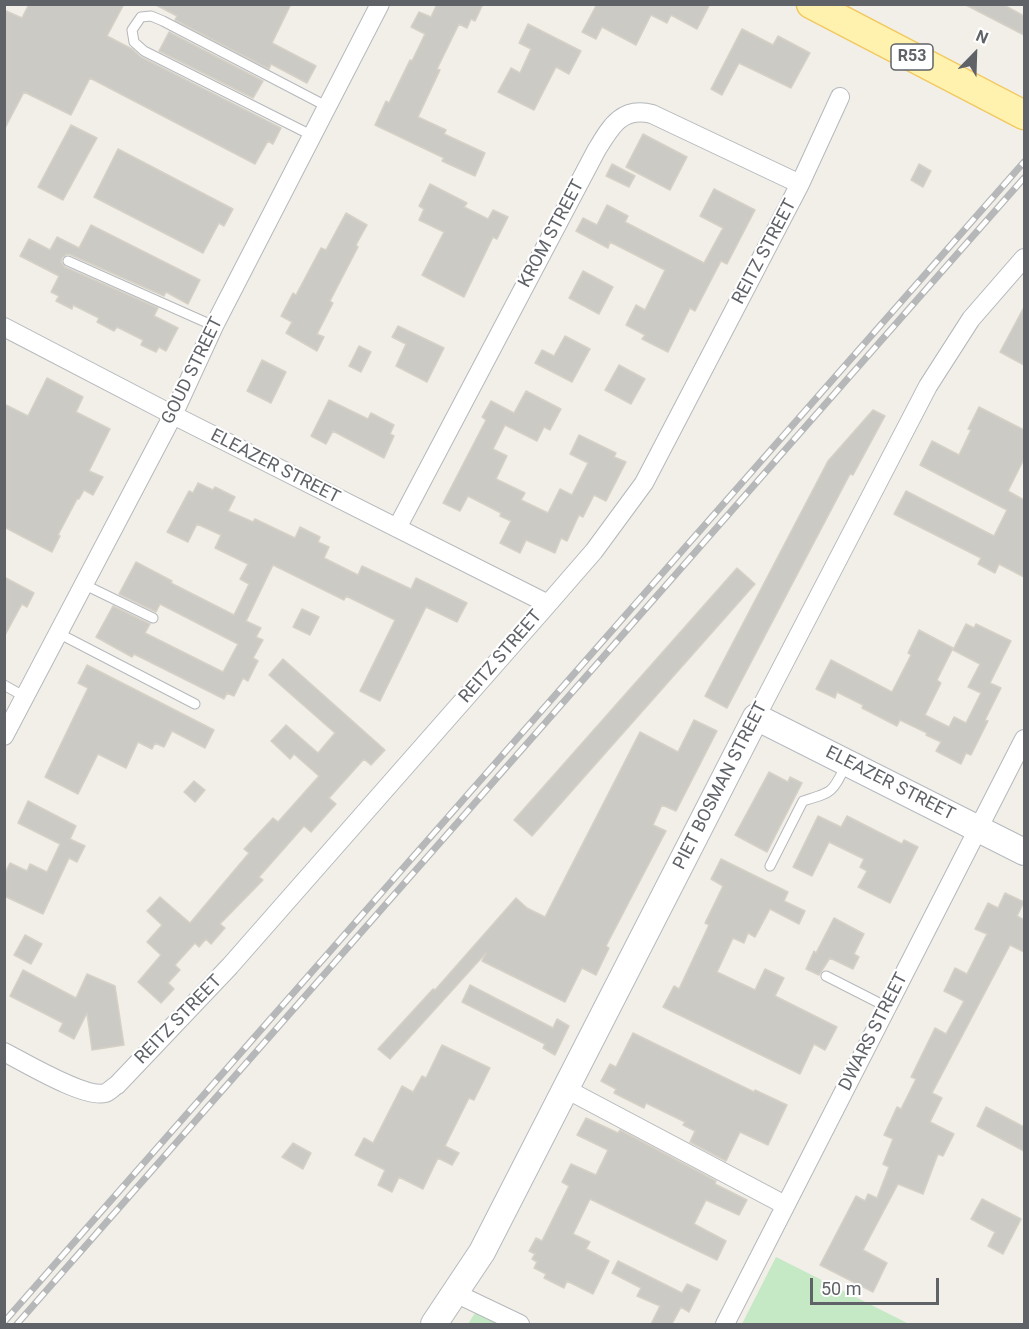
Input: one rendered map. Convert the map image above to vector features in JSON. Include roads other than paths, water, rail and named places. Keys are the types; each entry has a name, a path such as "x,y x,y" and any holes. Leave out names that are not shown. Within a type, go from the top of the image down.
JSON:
{"main road":[{"name":"R53","path":"811,4 1019,112"}],"street":[{"name":"GOUD STREET","path":"4,736 172,415 214,326 380,4"},
{"name":"REITZ STREET","path":"4,1052 72,1087 91,1093 105,1093 117,1085 230,966 548,604 594,551 644,483 801,184 840,97"},
{"name":"KROM STREET","path":"397,528 610,128 621,118 641,111 652,114 801,184"},
{"name":"PIET BOSMAN STREET","path":"434,1324 482,1252 928,386 971,319 1024,258"},
{"name":"ELEAZER STREET","path":"4,327 172,415 548,604"},
{"name":"ELEAZER STREET","path":"756,717 1024,852"},
{"name":"DWARS STREET","path":"725,1324 785,1205 879,1003 978,828 1024,740"},
{"path":"566,1089 785,1205"},
{"path":"455,1293 520,1324"}],"lane":[{"path":"313,136 144,51 134,42 132,30 141,17 157,18 328,107"},
{"path":"68,261 214,326"},
{"path":"83,584 153,618"},
{"path":"58,633 195,704"},
{"path":"4,685 25,697"},
{"path":"770,866 803,801 828,794 837,784 847,763"},
{"path":"826,976 879,1003"}],"railway":[{"path":"4,1322 1024,162"},
{"path":"17,1324 1024,178"}]}
